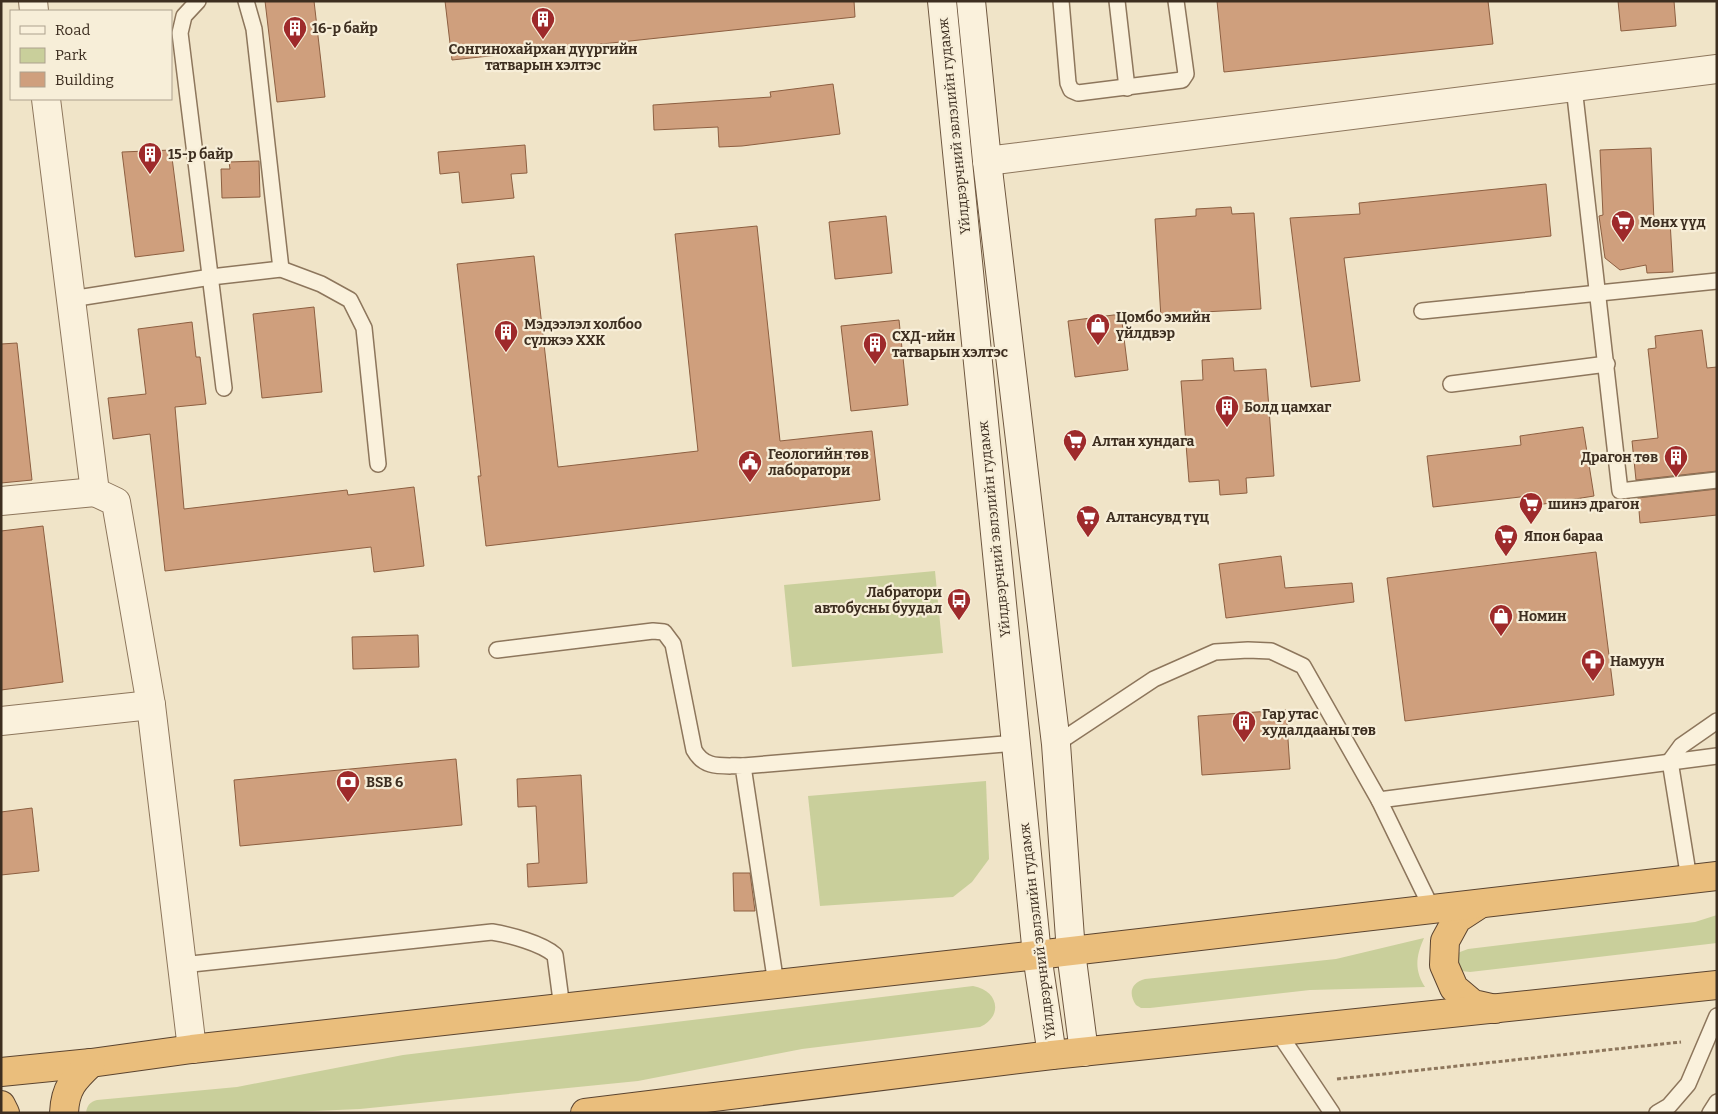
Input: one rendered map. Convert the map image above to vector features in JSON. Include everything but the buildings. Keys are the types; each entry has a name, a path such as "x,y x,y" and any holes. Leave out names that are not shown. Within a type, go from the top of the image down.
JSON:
{"highway":[{"path":"1,1072 92,1063 192,1049 1037,956 1717,876"},
{"path":"1480,904 1457,919 1445,941 1444,965 1454,988 1473,1004 1497,1010"},
{"path":"585,1113 658,1109 1052,1055 1497,1010 1717,985"},
{"path":"64,1113 65,1099 74,1078 92,1063"},
{"path":"1,1105 5,1113"}],"main road":[{"name":"Үйлдвэрчний эвлэлийн гудамж","path":"942,1 1037,956 1052,1055"},
{"path":"971,1 987,161 1056,744 1071,952 1084,1052"},
{"path":"987,161 1717,69"},
{"path":"46,100 95,492"},
{"path":"1,501 95,492 116,502 151,704 192,1049"},
{"path":"1,721 151,704"}],"lane":[{"path":"198,1 184,16 180,33 224,388"},
{"path":"247,1 254,29 281,269"},
{"path":"1061,1 1068,83 1071,90 1078,94 1182,80 1186,74 1176,1"},
{"path":"1117,1 1127,88"},
{"path":"1574,87 1620,491 1717,480"},
{"path":"71,299 211,277 281,269 321,284 350,300 364,328 378,464"},
{"path":"1422,311 1717,281"},
{"path":"1451,384 1607,364"},
{"path":"497,650 653,631 664,632 673,644 694,750 698,759 708,764 743,766 1016,743"},
{"path":"1056,744 1154,679 1216,652 1271,651 1303,666 1379,800 1432,909"},
{"path":"1689,880 1670,761 1681,746 1717,721"},
{"path":"1379,800 1717,756"},
{"path":"743,766 776,984"},
{"path":"182,965 492,932 506,934 549,950 555,956 562,1008"},
{"path":"1657,1113 1670,1106 1688,1084 1716,1022"},
{"path":"1278,1032 1332,1113"},
{"path":"1710,1113 1717,1102"}],"path":[{"path":"1311,1082 1670,1043 1706,1041"}],"green space":[{"path":"935,571 943,653 792,667 784,585"},
{"path":"986,781 989,859 972,882 953,897 820,906 808,796"},
{"path":"1717,915 1717,943 1470,972 1461,971 1455,956 1468,949 1695,922"},
{"path":"1424,938 1417,963 1421,981 1425,987 1310,990 1150,1008 1141,1008 1136,1005 1132,996 1134,986 1145,979 1336,959"},
{"path":"973,986 981,988 988,993 993,998 995,1004 993,1017 980,1027 802,1049 638,1081 360,1109 267,1113 86,1113 89,1104 97,1100 237,1087 403,1055"}],"place":[{"name":"Сонгинохайрхан дүүргийн татварын хэлтэс","path":"543,40"},
{"name":"16-р байр","path":"295,49"},
{"name":"15-р байр","path":"150,175"},
{"name":"Мөнх үүд","path":"1623,243"},
{"name":"Цомбо эмийн үйлдвэр","path":"1098,346"},
{"name":"Мэдээлэл холбоо сүлжээ ХХК","path":"506,353"},
{"name":"СХД-ийн татварын хэлтэс","path":"875,365"},
{"name":"Болд цамхаг","path":"1227,428"},
{"name":"Алтан хундага","path":"1075,462"},
{"name":"Драгон төв","path":"1676,478"},
{"name":"Геологийн төв лаборатори","path":"750,483"},
{"name":"шинэ драгон","path":"1531,525"},
{"name":"Алтансувд түц","path":"1088,538"},
{"name":"Япон бараа","path":"1506,557"},
{"name":"Лабратори автобусны буудал","path":"959,621"},
{"name":"Номин","path":"1501,637"},
{"name":"Намуун","path":"1593,682"},
{"name":"Гар утас худалдааны төв","path":"1244,743"},
{"name":"BSB 6","path":"348,803"}]}
